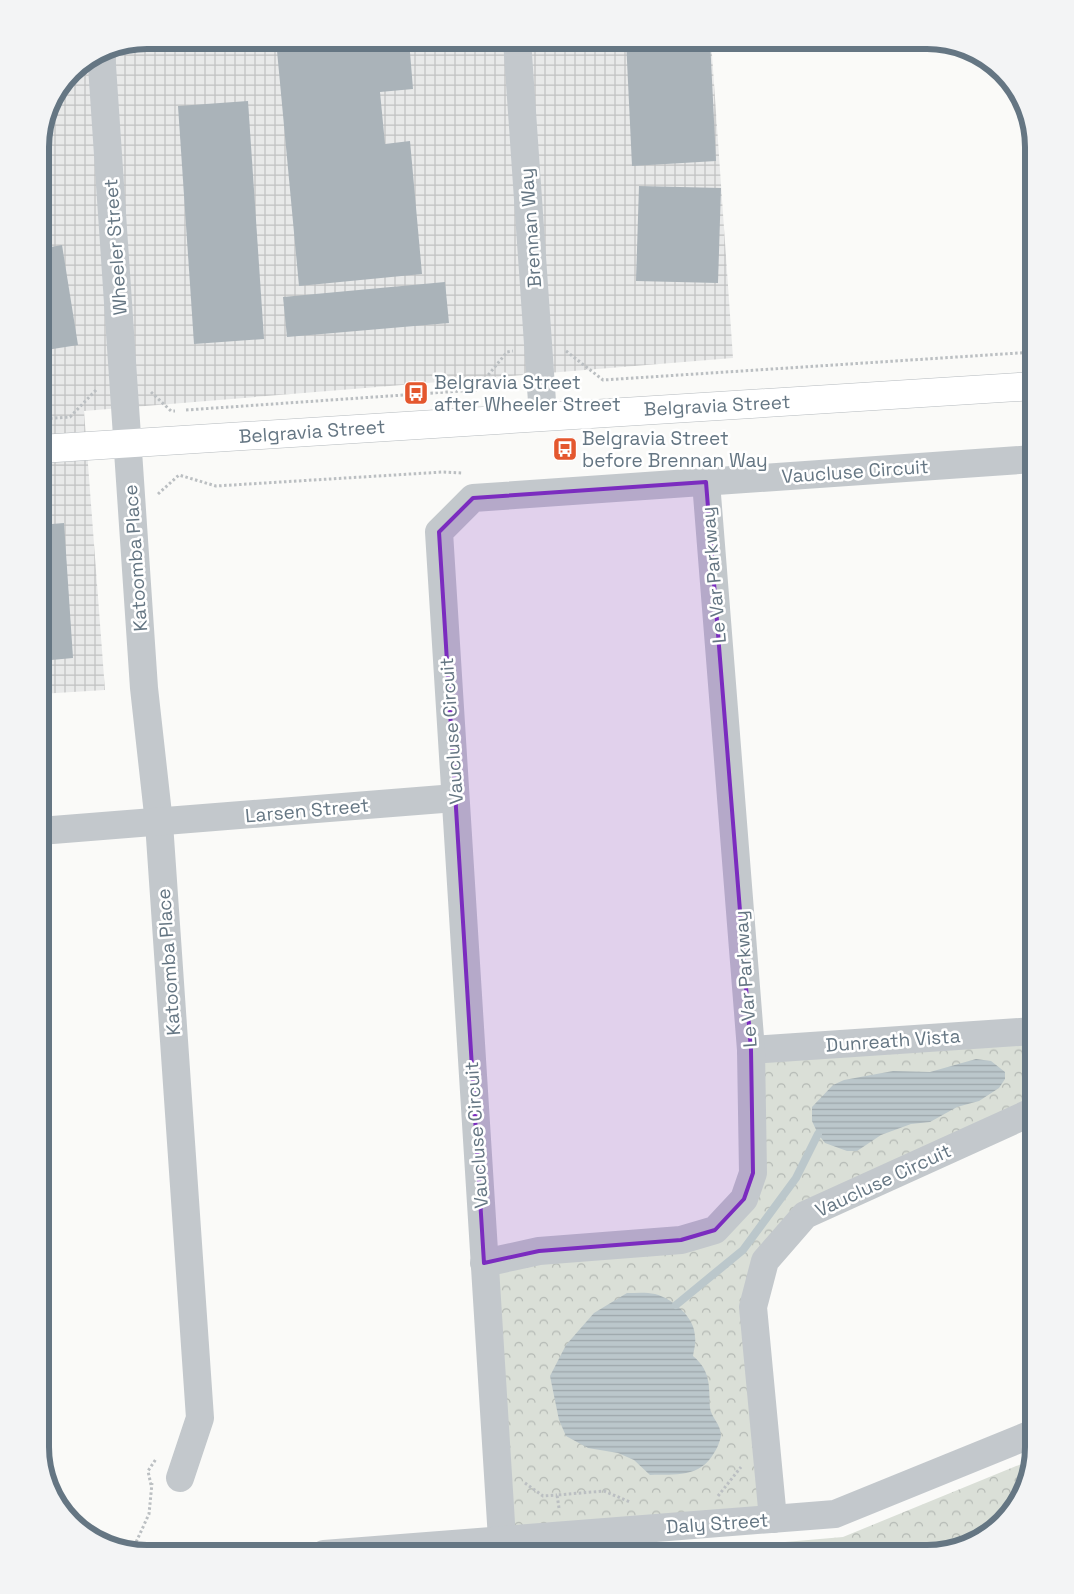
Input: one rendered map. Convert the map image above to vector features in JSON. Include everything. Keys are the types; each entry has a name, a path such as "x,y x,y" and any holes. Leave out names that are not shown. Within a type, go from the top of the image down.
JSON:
{"main road":[{"name":"Belgravia Street","path":"49,448 1025,387"}],"street":[{"name":"Brennan Way","path":"518,49 543,416"},
{"name":"Wheeler Street","path":"102,60 128,443"},
{"name":"Katoomba Place","path":"128,443 144,688 159,823 200,1418 180,1478"},
{"name":"Vaucluse Circuit","path":"502,1539 439,532 473,498 1025,460"},
{"name":"Le Var Parkway","path":"484,1263 539,1251 681,1240 716,1230 744,1199 754,1173 751,1050 706,482"},
{"name":"Larsen Street","path":"49,830 455,798"},
{"name":"Dunreath Vista","path":"751,1050 1025,1032"},
{"name":"Vaucluse Circuit","path":"773,1519 752,1307 765,1261 805,1216 1025,1115"},
{"name":"Daly Street","path":"431,1545 835,1514 1025,1436"}],"path":[{"path":"133,518 148,517 154,498 178,475 216,486 444,472 470,474"},
{"path":"135,1544 149,1514 151,1485 148,1471 157,1457"},
{"path":"713,1503 743,1464"},
{"path":"151,1485 154,1479 180,1478"}],"highlighted area":[{"path":"706,482 751,1050 753,1173 744,1199 715,1230 681,1240 539,1251 484,1263 439,532 473,498"}],"shaded area":[{"path":"146,49 712,49 733,358 84,411 105,690 49,693 49,140 56,109 65,92 77,77 92,65 109,56 121,52"},
{"path":"976,1059 991,1061 1005,1072 1005,1079 999,1088 979,1101 957,1107 930,1122 911,1124 881,1135 857,1151 847,1151 825,1143 812,1121 812,1107 833,1085 844,1080 893,1071 930,1072"},
{"path":"627,1293 652,1293 662,1296 682,1310 694,1330 693,1356 706,1373 709,1386 710,1408 721,1436 716,1449 708,1461 694,1471 678,1474 650,1475 634,1460 618,1453 588,1448 566,1436 559,1420 550,1376 566,1345 594,1313"}],"green space":[{"path":"1025,1032 1025,1115 805,1215 765,1261 773,1519 502,1539 484,1263 681,1240 744,1199 751,1050"},
{"path":"1024,1463 1018,1485 997,1517 976,1532 953,1542 928,1545 750,1545 843,1537"}],"building":[{"path":"277,49 410,49 413,89 380,92 385,144 410,141 422,274 299,286"},
{"path":"626,49 710,49 716,161 632,166"},
{"path":"248,101 264,339 194,344 178,106"},
{"path":"639,186 721,188 718,283 636,281"},
{"path":"62,245 78,345 49,350 49,247"},
{"path":"445,282 449,323 287,337 283,297"},
{"path":"64,523 73,658 49,660 49,524"}],"waterway":[{"path":"676,1305 743,1250 796,1178 818,1134"}],"place":[{"name":"Belgravia Street after Wheeler Street","path":"416,393"},
{"name":"Belgravia Street before Brennan Way","path":"565,449"}]}
